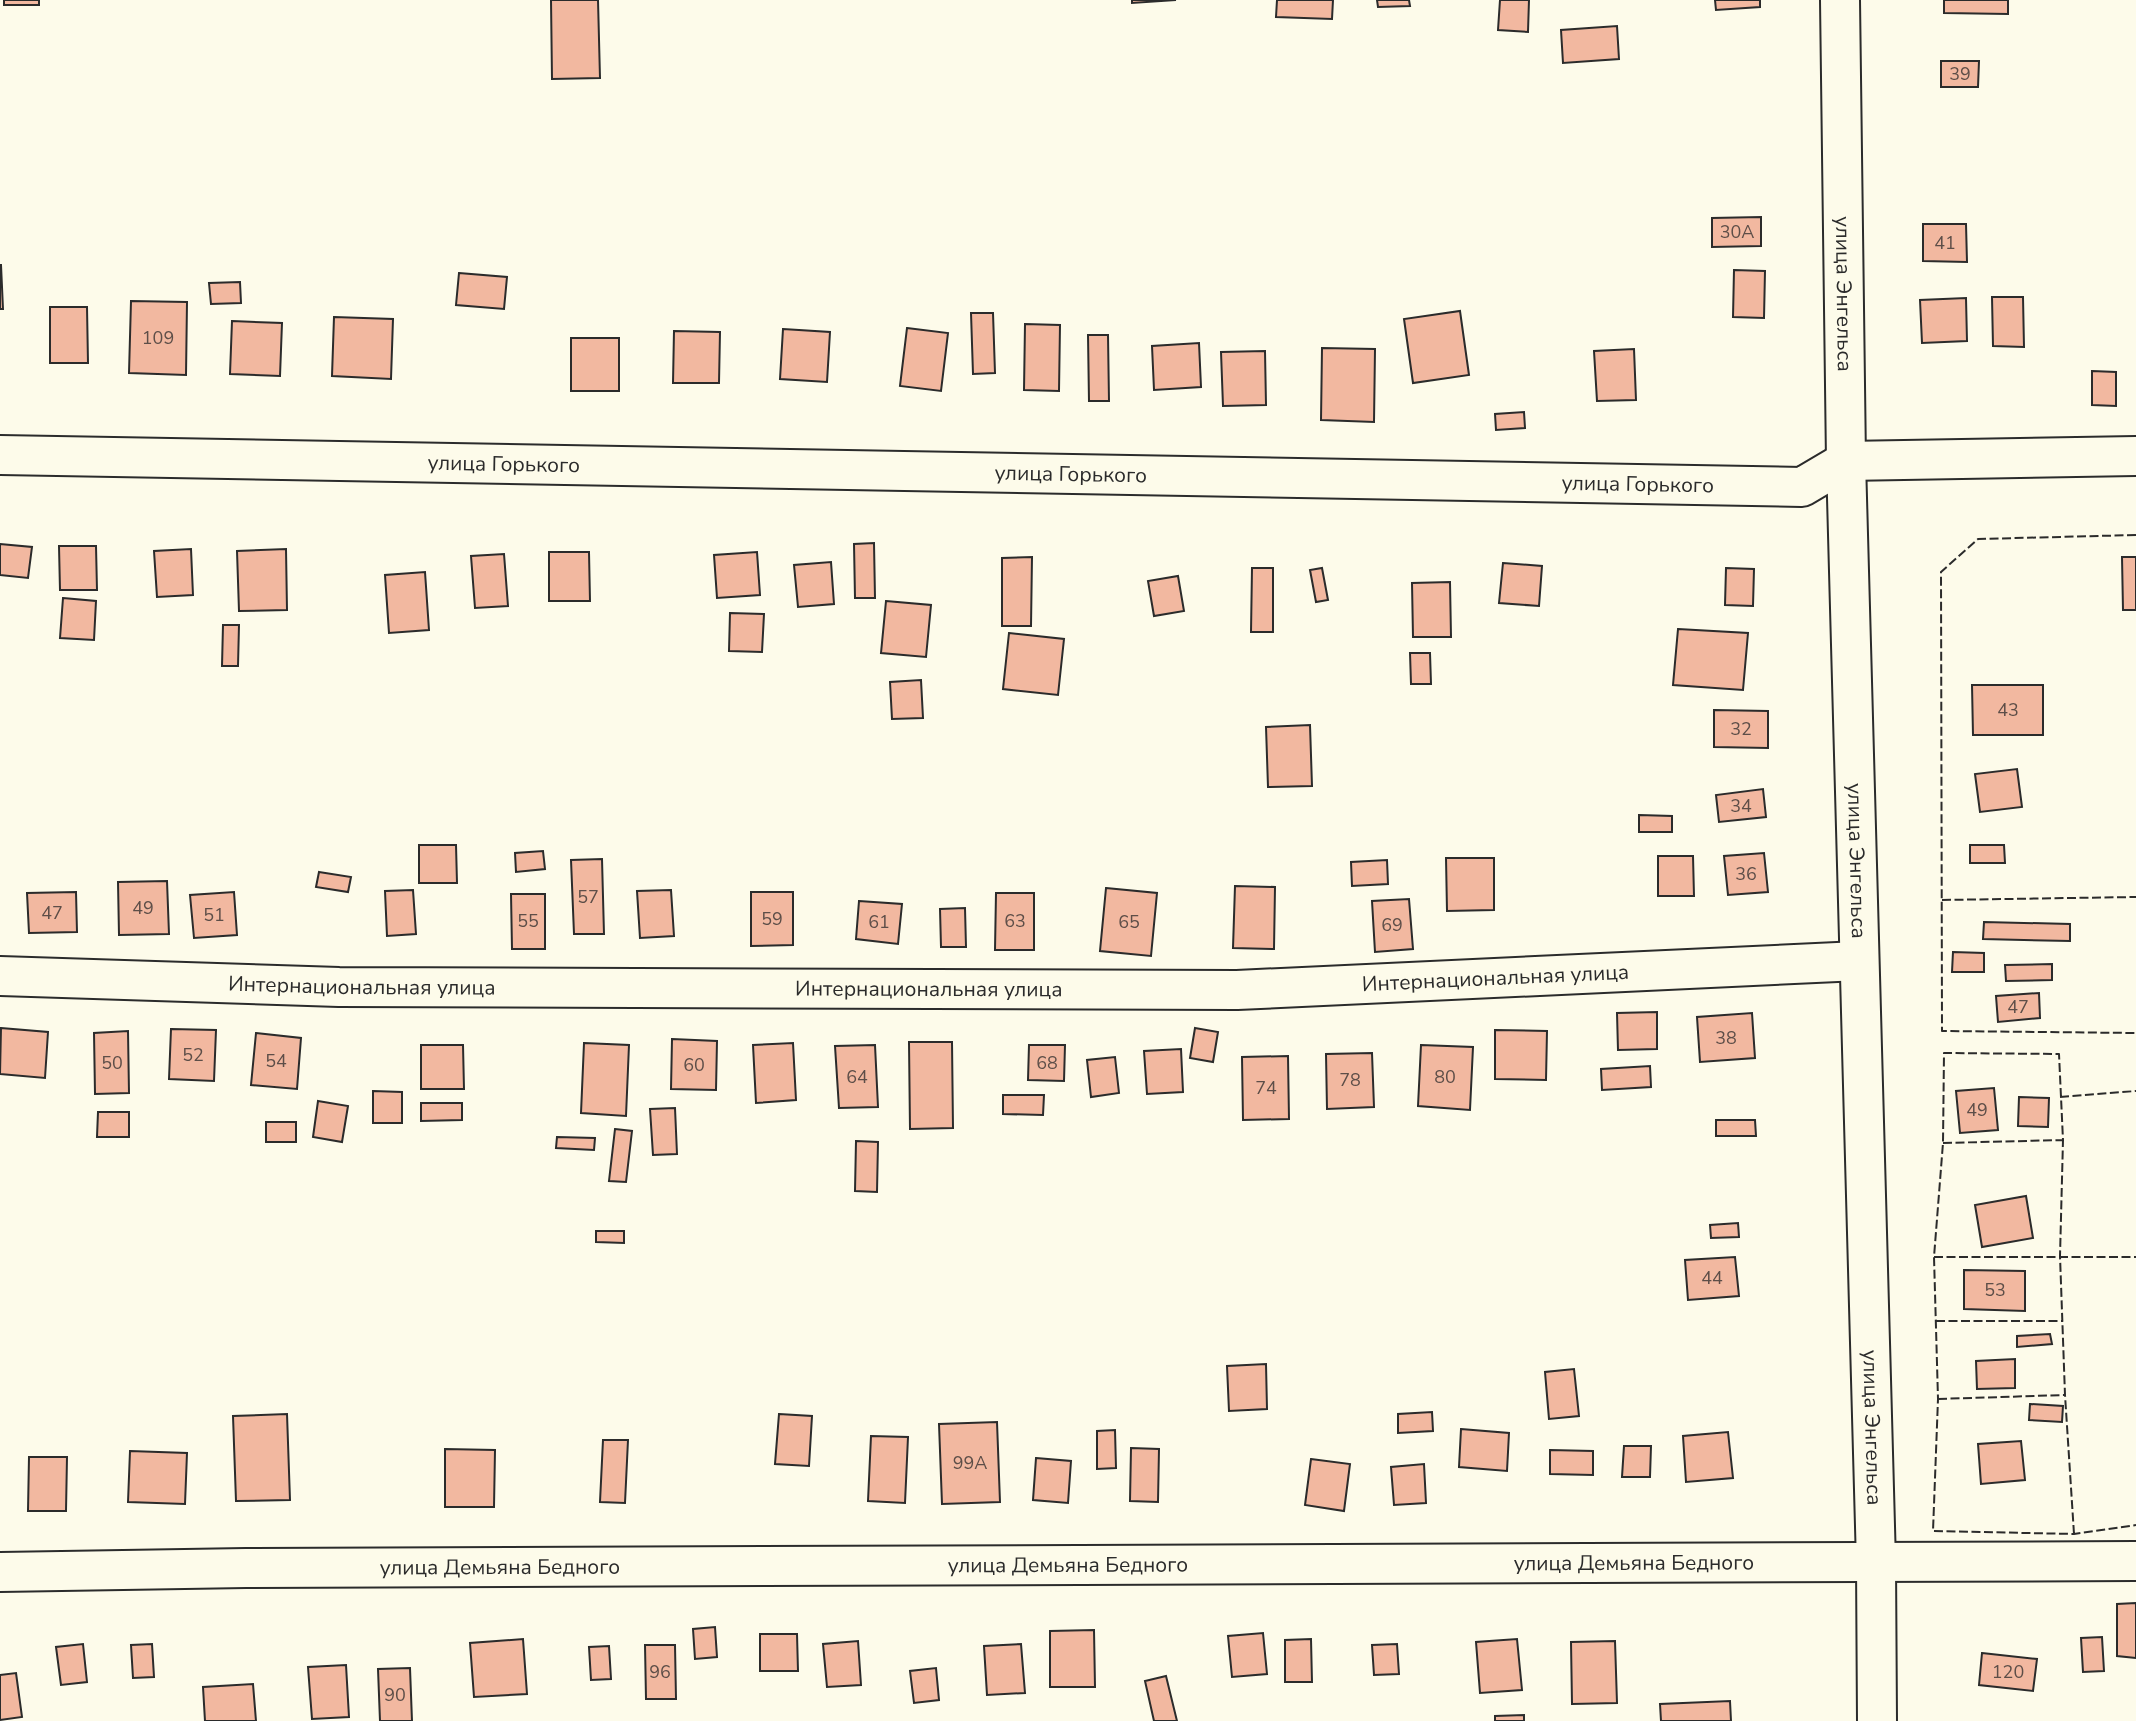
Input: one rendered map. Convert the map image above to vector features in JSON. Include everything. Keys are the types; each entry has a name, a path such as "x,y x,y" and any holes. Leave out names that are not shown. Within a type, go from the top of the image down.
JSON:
{"street":[{"name":"улица Энгельса","path":"1840,0 1846,461 1876,1563 1877,1721"},
{"name":"улица Горького","path":"0,455 1802,487 1846,461 2136,456"},
{"name":"Интернациональная улица","path":"0,976 353,987 1237,990 1858,961"},
{"name":"улица Демьяна Бедного","path":"0,1572 260,1568 2136,1561"}],"building":[{"path":"4,0 39,0 39,5 4,5"},
{"path":"551,0 598,0 600,78 552,79"},
{"path":"1132,0 1176,0 1132,3"},
{"path":"1277,0 1333,0 1332,19 1276,17"},
{"path":"1377,0 1409,0 1410,6 1378,7"},
{"path":"1500,0 1529,0 1528,32 1498,30"},
{"path":"1715,0 1760,0 1760,7 1716,10"},
{"path":"1944,0 2008,0 2008,14 1944,13"},
{"path":"1617,26 1619,59 1563,63 1561,30"},
{"path":"1941,61 1979,61 1978,87 1941,87"},
{"path":"1761,217 1761,246 1712,247 1712,218"},
{"path":"1923,224 1966,224 1967,262 1923,261"},
{"path":"1,265 3,309 0,309"},
{"path":"1734,270 1765,271 1764,318 1733,317"},
{"path":"459,273 507,277 504,309 456,305"},
{"path":"240,282 241,303 211,304 209,283"},
{"path":"1992,297 2023,297 2024,347 1993,346"},
{"path":"1966,298 1967,341 1922,343 1920,300"},
{"path":"131,301 187,302 186,375 129,373"},
{"path":"50,307 87,307 88,363 50,363"},
{"path":"1460,311 1469,375 1413,383 1404,319"},
{"path":"971,313 993,313 995,373 973,374"},
{"path":"334,317 393,319 391,379 332,376"},
{"path":"232,321 282,323 280,376 230,374"},
{"path":"1025,324 1060,325 1059,391 1024,390"},
{"path":"907,328 948,333 941,391 900,386"},
{"path":"783,329 830,332 827,382 780,379"},
{"path":"674,331 720,332 719,383 673,383"},
{"path":"1088,335 1108,335 1109,401 1089,401"},
{"path":"571,338 619,338 619,391 571,391"},
{"path":"1199,343 1201,387 1154,390 1152,346"},
{"path":"1322,348 1375,349 1374,422 1321,420"},
{"path":"1634,349 1636,400 1597,401 1594,351"},
{"path":"1265,351 1266,405 1223,406 1221,352"},
{"path":"2092,371 2116,372 2116,406 2092,405"},
{"path":"1524,412 1525,428 1496,430 1495,414"},
{"path":"874,543 875,598 855,598 854,544"},
{"path":"0,544 32,547 28,578 0,575"},
{"path":"59,546 96,546 97,590 60,590"},
{"path":"191,549 193,595 157,597 154,551"},
{"path":"286,549 287,610 239,611 237,551"},
{"path":"549,552 589,552 590,601 549,601"},
{"path":"757,552 760,595 717,598 714,555"},
{"path":"504,554 508,606 475,608 471,556"},
{"path":"1032,557 1031,626 1002,626 1002,558"},
{"path":"2122,557 2136,557 2136,610 2123,610"},
{"path":"831,562 834,604 798,607 794,565"},
{"path":"1503,563 1542,566 1539,606 1499,603"},
{"path":"1252,568 1273,568 1273,632 1251,632"},
{"path":"1322,568 1328,600 1316,602 1310,570"},
{"path":"1726,568 1754,569 1753,606 1725,605"},
{"path":"425,572 429,630 389,633 385,575"},
{"path":"1178,576 1184,611 1154,616 1148,581"},
{"path":"1450,582 1451,637 1413,637 1412,583"},
{"path":"63,598 96,601 94,640 60,638"},
{"path":"886,601 931,605 926,657 881,653"},
{"path":"730,613 764,614 762,652 729,651"},
{"path":"223,625 239,625 238,666 222,666"},
{"path":"1678,629 1748,633 1743,690 1673,685"},
{"path":"1009,633 1064,639 1058,695 1003,689"},
{"path":"1410,653 1430,653 1431,684 1411,684"},
{"path":"921,680 923,718 892,719 890,682"},
{"path":"1972,685 2043,685 2043,735 1973,735"},
{"path":"1714,710 1768,711 1768,748 1714,747"},
{"path":"1310,725 1312,786 1268,787 1266,727"},
{"path":"2017,769 2022,807 1980,812 1975,774"},
{"path":"1763,789 1766,817 1719,822 1716,795"},
{"path":"1639,815 1672,816 1672,832 1639,832"},
{"path":"419,845 456,845 457,883 419,883"},
{"path":"1970,845 2004,845 2005,863 1970,863"},
{"path":"543,851 545,869 516,872 515,853"},
{"path":"1764,853 1768,892 1728,895 1724,856"},
{"path":"1658,856 1693,856 1694,896 1658,896"},
{"path":"1446,858 1494,858 1494,910 1447,911"},
{"path":"602,859 604,934 574,934 571,860"},
{"path":"1387,860 1388,884 1352,886 1351,862"},
{"path":"319,872 351,877 348,892 316,887"},
{"path":"167,881 169,934 119,935 118,882"},
{"path":"1235,886 1275,887 1274,949 1233,948"},
{"path":"1106,888 1157,893 1151,956 1100,951"},
{"path":"413,890 416,934 387,936 385,891"},
{"path":"671,890 674,936 640,938 637,891"},
{"path":"76,892 77,932 29,933 27,893"},
{"path":"234,892 237,935 194,938 190,895"},
{"path":"751,892 793,892 793,945 751,946"},
{"path":"996,893 1034,893 1034,950 995,950"},
{"path":"511,894 545,894 545,949 512,949"},
{"path":"1409,899 1413,949 1375,952 1372,901"},
{"path":"859,901 902,904 898,944 856,939"},
{"path":"965,908 966,947 941,947 940,909"},
{"path":"1984,922 2070,924 2070,941 1983,939"},
{"path":"1953,952 1984,953 1984,972 1952,972"},
{"path":"2052,964 2052,980 2006,981 2005,965"},
{"path":"2039,993 2040,1018 1998,1022 1996,996"},
{"path":"1657,1012 1657,1049 1618,1050 1617,1013"},
{"path":"1752,1013 1755,1058 1700,1062 1697,1017"},
{"path":"1,1028 48,1032 45,1078 0,1074"},
{"path":"1195,1028 1218,1032 1213,1062 1190,1058"},
{"path":"171,1029 216,1030 214,1081 169,1079"},
{"path":"1495,1030 1547,1031 1546,1080 1495,1079"},
{"path":"128,1031 129,1093 95,1094 94,1033"},
{"path":"256,1033 301,1038 297,1089 251,1085"},
{"path":"672,1039 717,1041 716,1090 671,1089"},
{"path":"909,1042 952,1042 953,1128 910,1129"},
{"path":"584,1043 629,1045 626,1116 581,1113"},
{"path":"793,1043 796,1100 756,1103 753,1045"},
{"path":"421,1045 463,1045 464,1089 421,1089"},
{"path":"875,1045 878,1107 839,1108 835,1046"},
{"path":"1029,1045 1065,1045 1064,1081 1028,1080"},
{"path":"1421,1045 1473,1047 1470,1110 1418,1106"},
{"path":"1181,1049 1183,1092 1147,1094 1144,1051"},
{"path":"1372,1053 1374,1107 1327,1109 1326,1054"},
{"path":"1288,1056 1289,1119 1243,1120 1242,1057"},
{"path":"1115,1057 1119,1093 1091,1097 1087,1060"},
{"path":"1650,1066 1651,1087 1602,1090 1601,1069"},
{"path":"1994,1088 1998,1130 1960,1133 1956,1091"},
{"path":"373,1091 402,1092 402,1123 373,1123"},
{"path":"1003,1095 1044,1095 1043,1115 1003,1114"},
{"path":"2019,1097 2049,1098 2048,1127 2018,1126"},
{"path":"318,1101 348,1106 342,1142 313,1137"},
{"path":"421,1103 462,1103 462,1120 421,1121"},
{"path":"675,1108 677,1154 653,1155 650,1109"},
{"path":"98,1112 129,1112 129,1137 97,1137"},
{"path":"1716,1120 1755,1120 1756,1136 1716,1136"},
{"path":"266,1122 296,1122 296,1142 266,1142"},
{"path":"615,1129 632,1131 626,1182 609,1181"},
{"path":"557,1137 595,1138 594,1150 556,1148"},
{"path":"856,1141 878,1142 877,1192 855,1191"},
{"path":"2026,1196 2033,1238 1982,1247 1975,1205"},
{"path":"1738,1223 1739,1237 1711,1238 1710,1225"},
{"path":"596,1231 624,1231 624,1243 596,1242"},
{"path":"1735,1257 1739,1296 1688,1300 1685,1260"},
{"path":"1964,1270 2025,1271 2025,1311 1964,1309"},
{"path":"2050,1334 2052,1344 2017,1347 2017,1336"},
{"path":"2015,1359 2015,1388 1977,1389 1976,1361"},
{"path":"1266,1364 1267,1409 1229,1411 1227,1366"},
{"path":"1574,1369 1579,1416 1549,1419 1545,1372"},
{"path":"2030,1404 2063,1406 2062,1422 2029,1420"},
{"path":"1432,1412 1433,1431 1398,1433 1398,1414"},
{"path":"287,1414 290,1500 236,1501 233,1416"},
{"path":"779,1414 812,1416 809,1466 775,1464"},
{"path":"997,1422 1000,1502 942,1504 939,1424"},
{"path":"1461,1429 1509,1433 1507,1471 1459,1467"},
{"path":"1115,1430 1116,1468 1097,1469 1097,1431"},
{"path":"1728,1432 1733,1478 1686,1482 1683,1436"},
{"path":"871,1436 908,1437 905,1503 868,1501"},
{"path":"603,1440 628,1440 625,1503 600,1502"},
{"path":"2021,1441 2025,1480 1981,1484 1978,1444"},
{"path":"1624,1446 1651,1446 1650,1477 1622,1477"},
{"path":"1131,1448 1159,1449 1158,1502 1130,1501"},
{"path":"445,1449 495,1450 494,1507 445,1507"},
{"path":"1550,1450 1593,1451 1593,1475 1550,1474"},
{"path":"130,1451 187,1453 185,1504 128,1502"},
{"path":"29,1457 67,1457 66,1511 28,1511"},
{"path":"1036,1458 1071,1461 1068,1503 1033,1500"},
{"path":"1311,1459 1350,1464 1344,1511 1305,1505"},
{"path":"1424,1464 1426,1503 1394,1505 1391,1467"},
{"path":"2136,1603 2136,1658 2117,1656 2117,1604"},
{"path":"715,1627 717,1657 695,1659 693,1629"},
{"path":"1094,1630 1095,1687 1050,1687 1050,1631"},
{"path":"1263,1633 1267,1674 1232,1677 1228,1636"},
{"path":"760,1634 797,1634 798,1671 760,1671"},
{"path":"2102,1637 2104,1671 2083,1672 2081,1638"},
{"path":"523,1639 527,1694 474,1697 470,1643"},
{"path":"1311,1639 1312,1682 1285,1682 1285,1640"},
{"path":"1517,1639 1522,1690 1480,1693 1476,1642"},
{"path":"858,1641 861,1685 827,1687 823,1644"},
{"path":"1615,1641 1617,1703 1572,1704 1571,1642"},
{"path":"83,1644 87,1682 61,1685 56,1647"},
{"path":"152,1644 154,1677 133,1678 131,1645"},
{"path":"1021,1644 1025,1693 987,1695 984,1646"},
{"path":"1397,1644 1399,1674 1374,1675 1372,1645"},
{"path":"645,1645 675,1645 676,1699 646,1699"},
{"path":"609,1646 611,1679 591,1680 589,1647"},
{"path":"1982,1653 2037,1659 2033,1691 1979,1685"},
{"path":"346,1665 349,1717 312,1719 308,1667"},
{"path":"410,1668 412,1721 380,1721 378,1669"},
{"path":"936,1668 939,1700 914,1703 910,1671"},
{"path":"16,1673 22,1717 0,1720 0,1675"},
{"path":"1166,1676 1177,1721 1154,1721 1145,1681"},
{"path":"253,1684 256,1721 205,1721 203,1687"},
{"path":"1730,1701 1731,1721 1661,1721 1660,1704"},
{"path":"1524,1715 1524,1721 1495,1721 1495,1716"}],"fence":[{"path":"2136,535 1978,539 1941,572 1942,1031 2136,1033"},
{"path":"1942,900 2136,897"},
{"path":"2074,1534 2060,1256 2063,1140 2059,1054 1944,1053 1943,1143 1934,1257 1938,1399 1933,1531 2074,1534 2136,1525"},
{"path":"2060,1097 2136,1091"},
{"path":"1943,1143 2063,1140"},
{"path":"1934,1257 2136,1257"},
{"path":"1936,1321 2063,1321"},
{"path":"1938,1399 2065,1395"}]}
